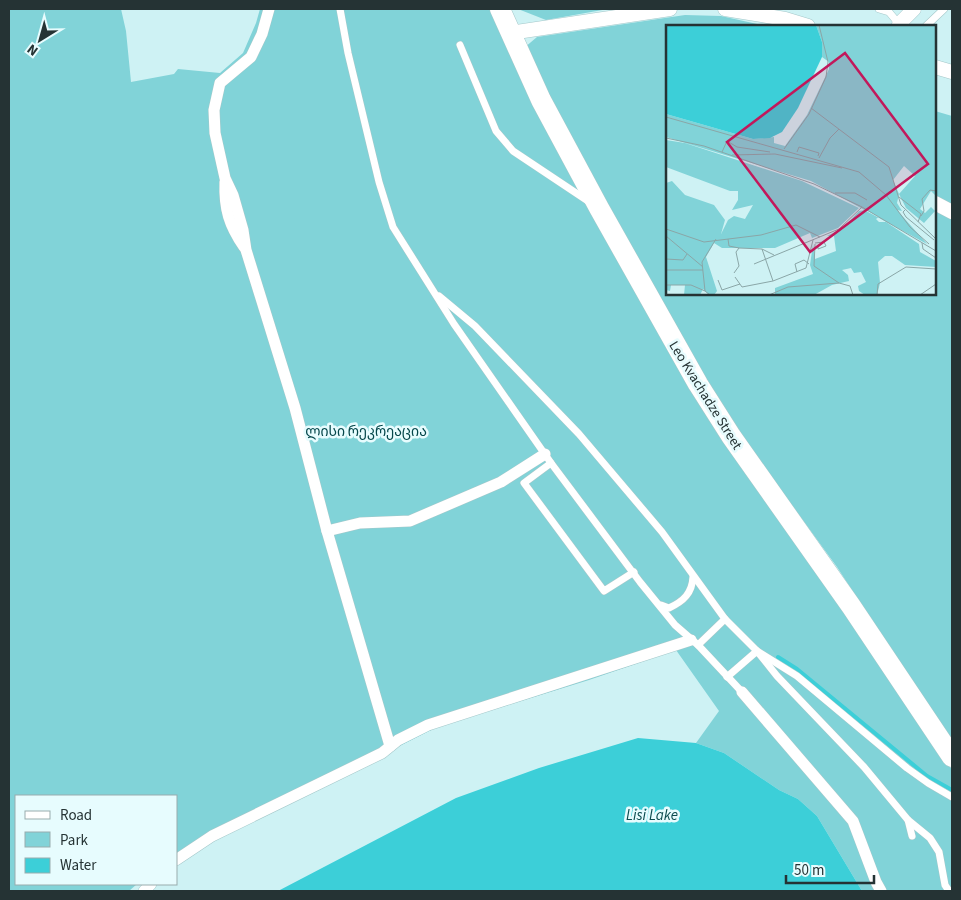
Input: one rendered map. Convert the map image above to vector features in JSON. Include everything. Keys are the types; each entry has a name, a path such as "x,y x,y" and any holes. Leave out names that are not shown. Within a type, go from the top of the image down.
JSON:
{"main road":[{"name":"Leo Kvachadze Street","path":"500,9 541,100 672,341 731,436 852,606 952,757"}],"street":[{"path":"269,9 262,34 251,57 220,83 216,94 214,110 215,133 225,178 233,195 243,230 246,250 295,408 327,531 390,746"},
{"path":"510,33 670,9"},
{"path":"725,9 785,19 805,25"},
{"path":"900,25 914,9"},
{"path":"936,67 952,72"},
{"path":"936,204 952,212"},
{"path":"327,531 360,523 410,521 501,482 548,458"},
{"path":"178,858 212,836 382,753 390,746 413,733 442,720 694,643"},
{"path":"742,692 853,821 881,891"}],"lane":[{"path":"340,9 348,52 379,182 393,227 454,324 548,458 675,625 742,692"},
{"path":"879,9 891,10 900,25"},
{"path":"927,25 944,9"},
{"path":"460,46 496,131 513,151 599,208"},
{"path":"433,291 475,326 579,434 662,532 725,620 757,651 777,676 864,767 908,820 930,838 939,852 949,891"},
{"path":"548,458 524,483 604,591 634,572"},
{"path":"660,605 669,608 686,596 692,588 693,577"},
{"path":"694,643 725,620"},
{"path":"727,677 757,651"},
{"path":"757,651 798,676 907,768 952,797"},
{"path":"908,820 912,836"}],"green space":[{"name":"ლისი რეკრეაცია","path":"9,9 121,9 126,31 131,82 174,74 178,69 220,73 243,53 260,9 492,9 592,215 676,365 720,435 849,615 952,770 952,891 862,891 817,816 798,799 779,790 724,753 696,743 719,711 676,650 589,680 437,727 178,859 178,795 15,795 15,885 136,885 129,891 9,891"},
{"path":"518,9 608,9 546,20"},
{"path":"685,15 721,16 762,25 666,25 666,295 936,295 936,111 952,116 952,740 837,567 754,453 721,404 610,211 524,48 537,37"}],"water":[{"name":"Lisi Lake","path":"638,738 696,743 724,753 779,790 798,799 817,816 862,891 278,891 456,798 539,768"}],"waterway":[{"path":"778,657 797,669 927,776 952,790"}]}
